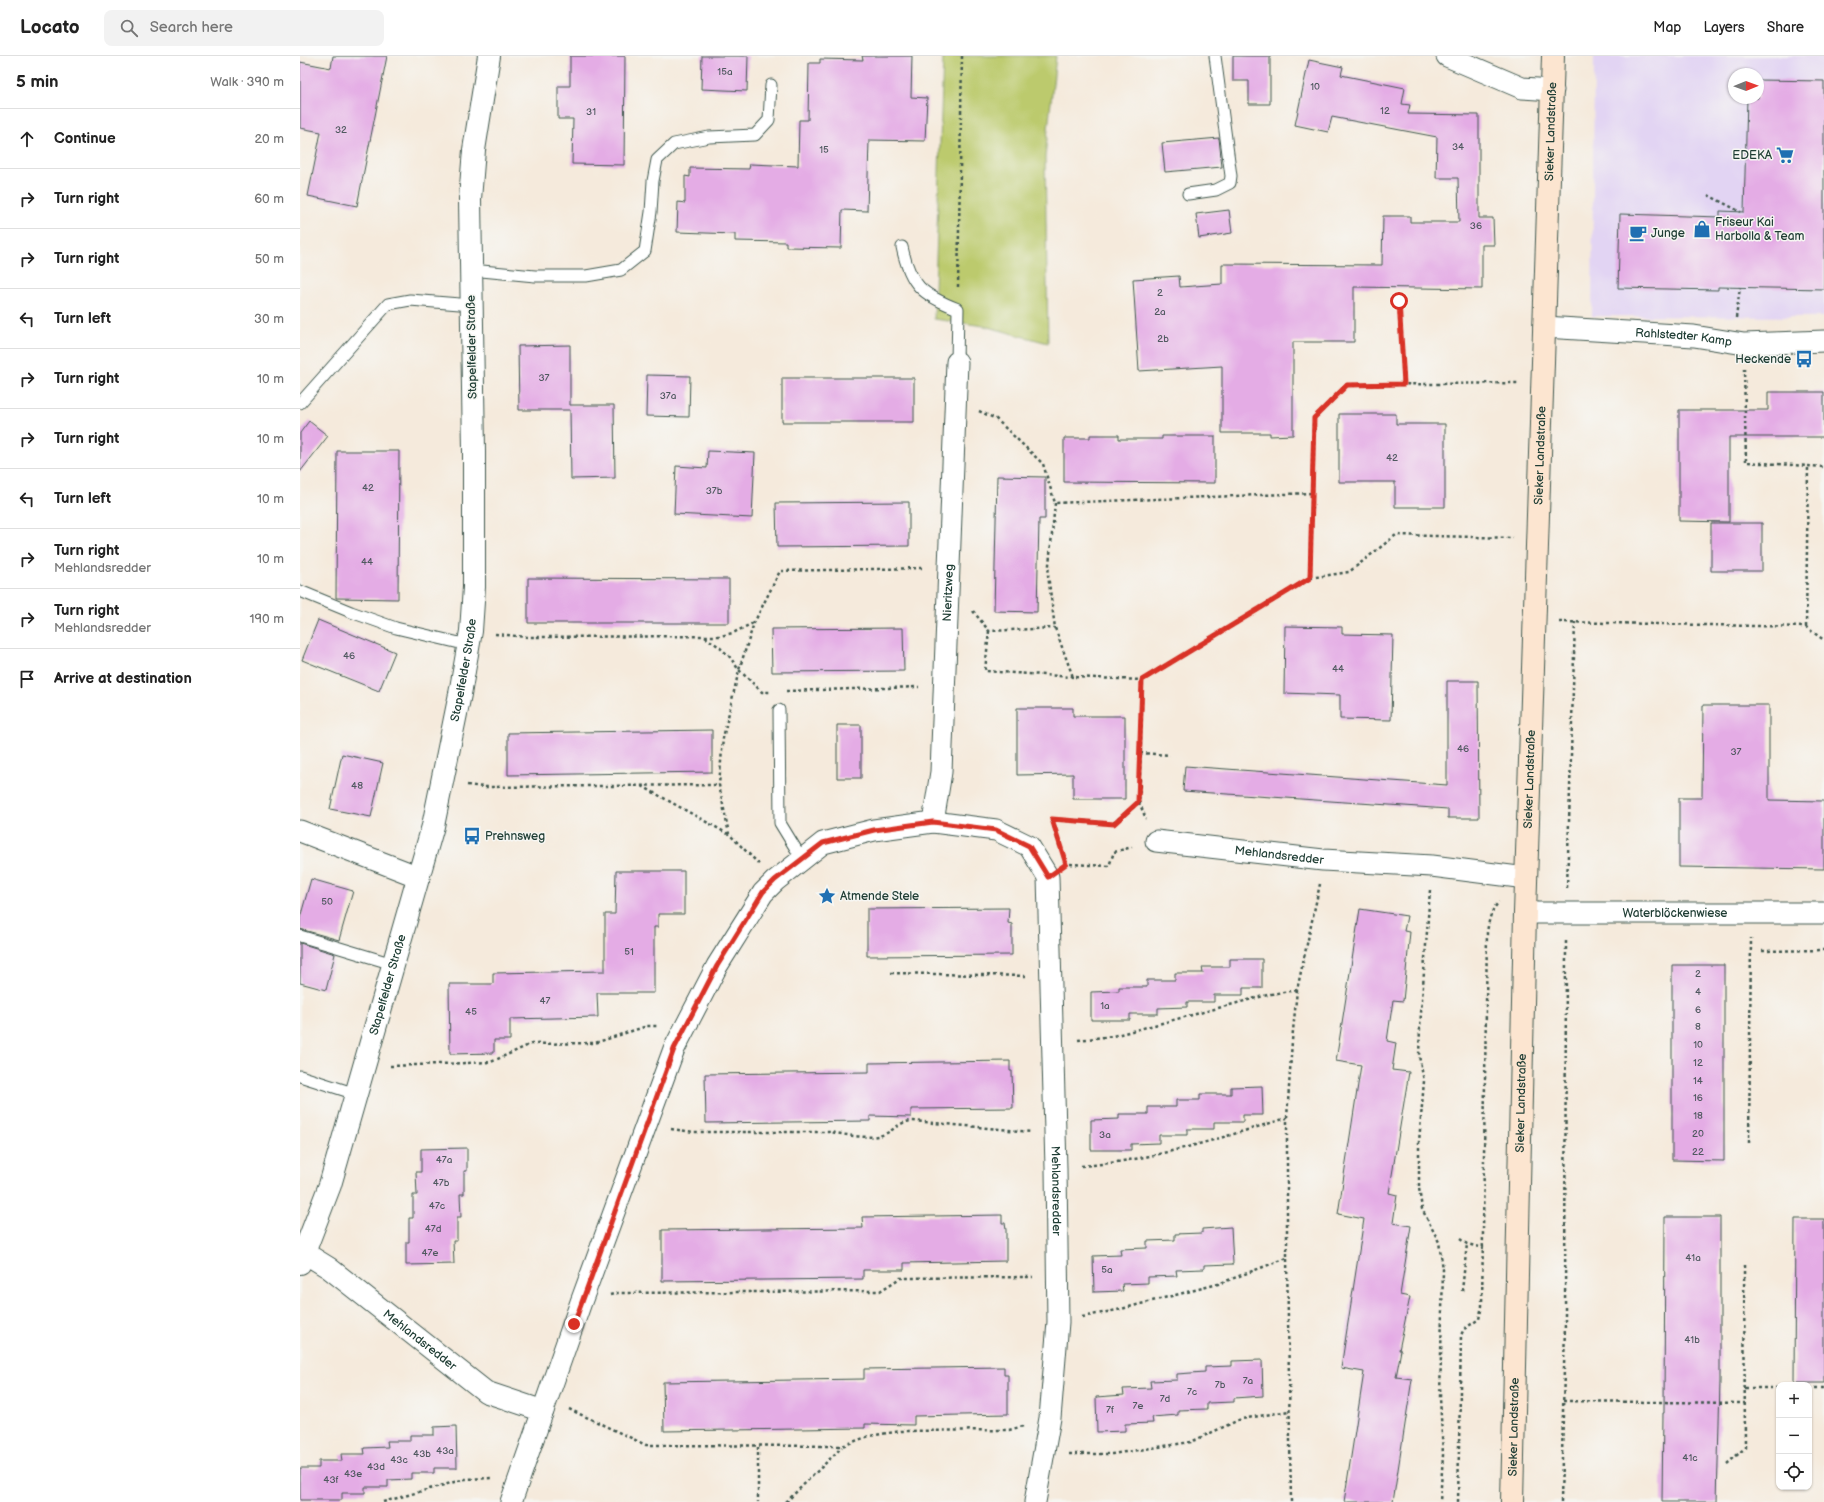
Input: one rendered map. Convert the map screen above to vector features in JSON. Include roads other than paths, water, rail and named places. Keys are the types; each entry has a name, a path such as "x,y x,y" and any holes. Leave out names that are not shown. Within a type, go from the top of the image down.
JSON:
{"main road":[{"name":"Sieker Landstraße","path":"1512,1502 1525,913 1553,56"}],"street":[{"name":"Stapelfelder Straße","path":"301,1255 330,1185 392,964 433,826 470,638 474,588 474,459 470,199 474,150 489,56"},
{"path":"1447,56 1522,88 1553,90"},
{"name":"Rahlstedter Kamp","path":"1544,327 1694,336 1738,343 1824,340"},
{"name":"Nieritzweg","path":"933,822 941,772 954,400 957,362"},
{"path":"511,1502 581,1302 674,1049 717,966 763,892 775,880 823,843 874,830 933,822"},
{"name":"Mehlandsredder","path":"933,822 996,830 1029,846 1048,877 1056,1168 1058,1322 1050,1418 1035,1502"},
{"path":"300,831 419,877"},
{"name":"Mehlandsredder","path":"1156,841 1323,860 1432,866 1526,878"},
{"name":"Waterblöckenwiese","path":"1525,913 1824,913"},
{"name":"Mehlandsredder","path":"301,1255 329,1268 486,1392 543,1411"}],"lane":[{"path":"1188,194 1216,190 1230,183 1231,176 1215,56"},
{"path":"471,270 535,276 586,276 621,270 645,251 651,212 653,180 657,160 674,144 709,137 755,135 769,120 772,85"},
{"path":"902,247 907,269 921,289 929,296 958,309 957,362"},
{"path":"300,403 388,304 410,300 472,305"},
{"path":"300,590 351,612 396,628 470,638"},
{"path":"779,710 780,823 802,859"},
{"path":"300,936 392,964"},
{"path":"300,1076 356,1094"}],"place":[{"name":"EDEKA","path":"1785,155"},
{"name":"Friseur Kai Harbolla & Team","path":"1702,229"},
{"name":"Junge","path":"1638,233"},
{"name":"Heckende","path":"1804,359"},
{"name":"Prehnsweg","path":"472,836"},
{"name":"Atmende Stele","path":"827,896"}]}
